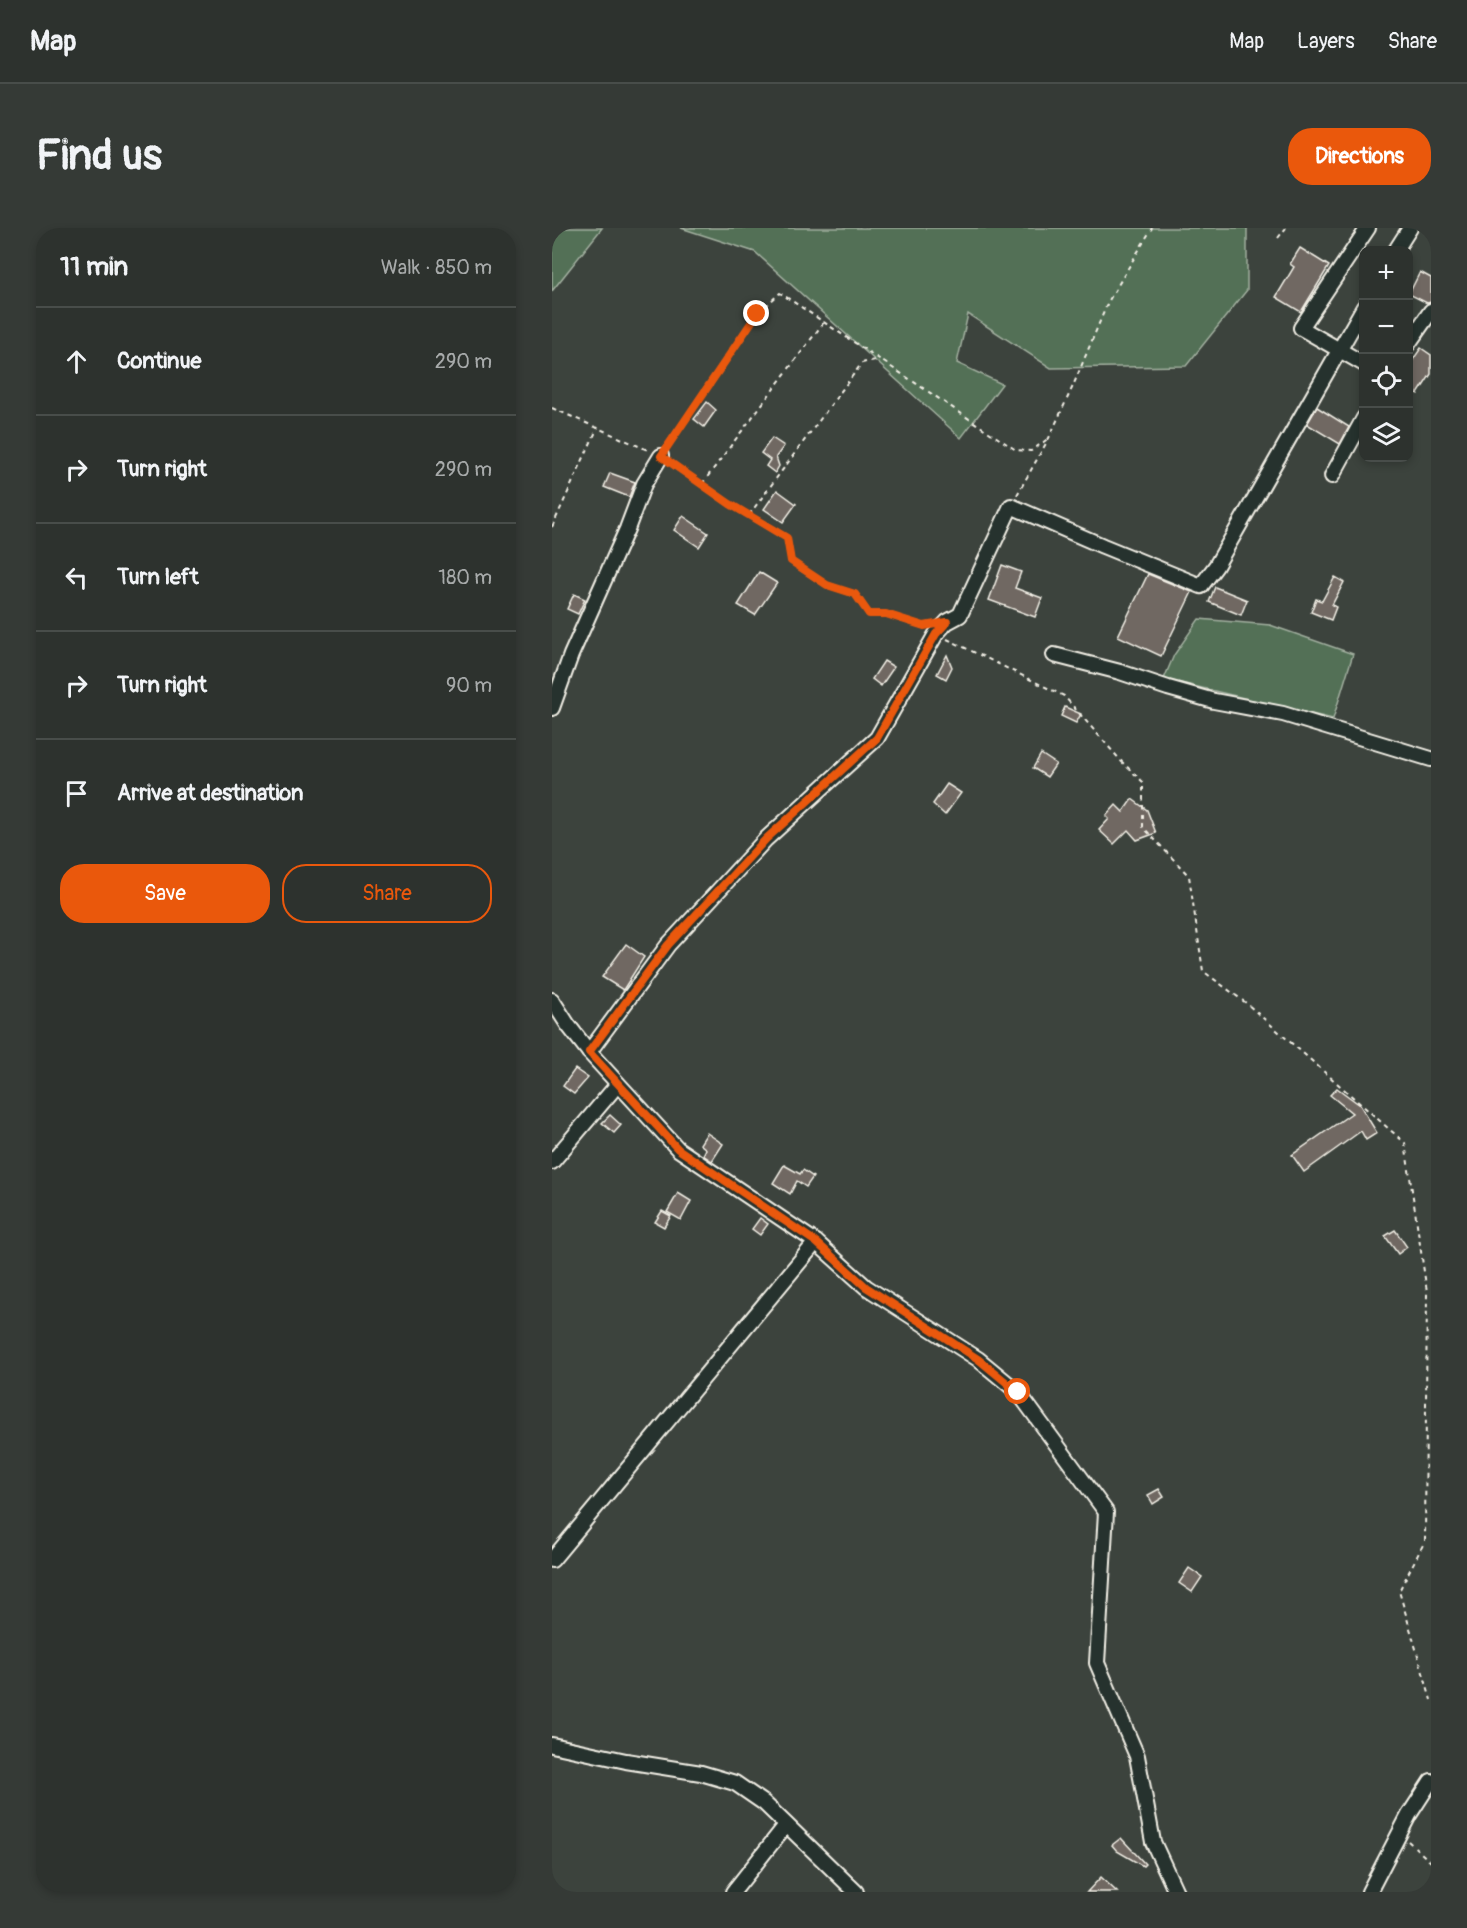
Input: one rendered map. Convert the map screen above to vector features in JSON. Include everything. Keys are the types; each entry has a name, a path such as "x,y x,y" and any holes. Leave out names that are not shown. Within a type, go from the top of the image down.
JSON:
{"street":[{"path":"1359,361 1301,327 1368,228"},
{"path":"1399,246 1410,228"},
{"path":"1413,337 1431,311"},
{"path":"589,1052 668,945 766,839 877,738 936,634 947,622 960,615 1011,506 1201,586 1216,566 1359,316"},
{"path":"1332,476 1359,427"},
{"path":"552,708 571,655 645,484 661,456"},
{"path":"1054,656 1120,672 1214,700 1283,714 1431,759"},
{"path":"552,1000 589,1052 678,1149 816,1242 866,1287 978,1359 1018,1392 1106,1512 1097,1663 1137,1756 1153,1842 1176,1892"},
{"path":"552,1162 618,1084"},
{"path":"552,1560 816,1242"},
{"path":"552,1745 626,1761 700,1773 735,1783 764,1803 856,1892"},
{"path":"1369,1892 1431,1781"},
{"path":"733,1892 786,1825"}],"path":[{"path":"1011,506 1049,438 1108,302 1152,228"},
{"path":"1278,238 1286,228"},
{"path":"661,456 757,314 780,293 1016,450 1032,451 1049,438"},
{"path":"702,484 824,322"},
{"path":"750,515 862,363 879,359"},
{"path":"552,408 661,456 787,538 791,561 827,585 855,594 869,614 886,614 924,626 947,622"},
{"path":"552,526 598,427"},
{"path":"936,634 1064,696 1122,762 1143,782 1143,826 1189,876 1203,971 1246,1003 1404,1143 1427,1292 1425,1542 1400,1591 1431,1700"},
{"path":"1400,1833 1431,1862"}],"green space":[{"path":"552,228 602,228 552,291"},
{"path":"681,228 1247,228 1247,290 1186,366 1051,368 968,314 957,363 1002,384 961,438 755,252"},
{"path":"1199,619 1270,625 1353,654 1333,719 1164,679 1174,655"}],"building":[{"path":"1300,248 1329,266 1301,312 1276,297 1294,267 1290,264"},
{"path":"1420,272 1431,278 1431,302 1427,303 1413,296 1413,286"},
{"path":"1421,348 1431,355 1431,374 1418,394 1413,390 1413,360"},
{"path":"707,402 716,410 704,427 694,419"},
{"path":"1317,407 1349,427 1340,444 1307,424"},
{"path":"772,438 784,446 776,457 779,466 775,473 766,466 770,460 761,453"},
{"path":"610,473 635,482 629,497 604,487"},
{"path":"777,490 796,504 783,522 764,509"},
{"path":"683,516 708,533 699,547 674,530"},
{"path":"1002,565 1021,572 1015,588 1042,598 1035,617 989,600"},
{"path":"759,572 777,583 755,615 738,605"},
{"path":"1148,574 1192,592 1161,656 1118,636"},
{"path":"1335,577 1344,582 1332,605 1336,607 1331,620 1311,612 1316,599 1322,601"},
{"path":"1215,587 1247,600 1241,615 1209,602"},
{"path":"574,594 585,599 578,614 567,609"},
{"path":"947,655 952,667 946,679 937,674"},
{"path":"884,661 894,667 881,686 872,679"},
{"path":"1065,707 1081,714 1076,723 1061,716"},
{"path":"1041,754 1056,764 1047,777 1033,768"},
{"path":"947,784 961,793 945,815 933,804"},
{"path":"1132,799 1147,810 1156,833 1137,840 1128,830 1114,844 1099,830 1109,819 1106,816 1116,805 1123,812"},
{"path":"626,944 644,957 623,990 602,977"},
{"path":"575,1069 588,1078 574,1094 563,1086"},
{"path":"1337,1088 1360,1105 1377,1133 1366,1140 1361,1131 1304,1172 1292,1155 1352,1113 1330,1095"},
{"path":"610,1115 621,1125 614,1133 602,1123"},
{"path":"707,1133 723,1144 712,1161 703,1155 706,1149 700,1144"},
{"path":"784,1165 800,1174 803,1170 813,1177 806,1187 797,1181 790,1194 773,1183"},
{"path":"678,1193 691,1201 681,1220 667,1212"},
{"path":"662,1211 671,1216 664,1227 655,1222"},
{"path":"760,1218 768,1224 760,1235 752,1229"},
{"path":"1395,1230 1407,1247 1398,1254 1385,1236"},
{"path":"1159,1489 1164,1497 1153,1504 1148,1495"},
{"path":"1189,1568 1202,1577 1192,1592 1179,1583"},
{"path":"1121,1838 1145,1864 1143,1866 1117,1851 1112,1845"},
{"path":"1101,1877 1117,1892 1087,1892"}],"route":[{"path":"757,314 661,456 730,504 787,538 791,561 827,585 855,594 869,614 886,614 924,626 947,622 936,634 877,738 766,839 668,945 589,1052 678,1149 816,1242 866,1287 978,1359 1018,1392"}]}
